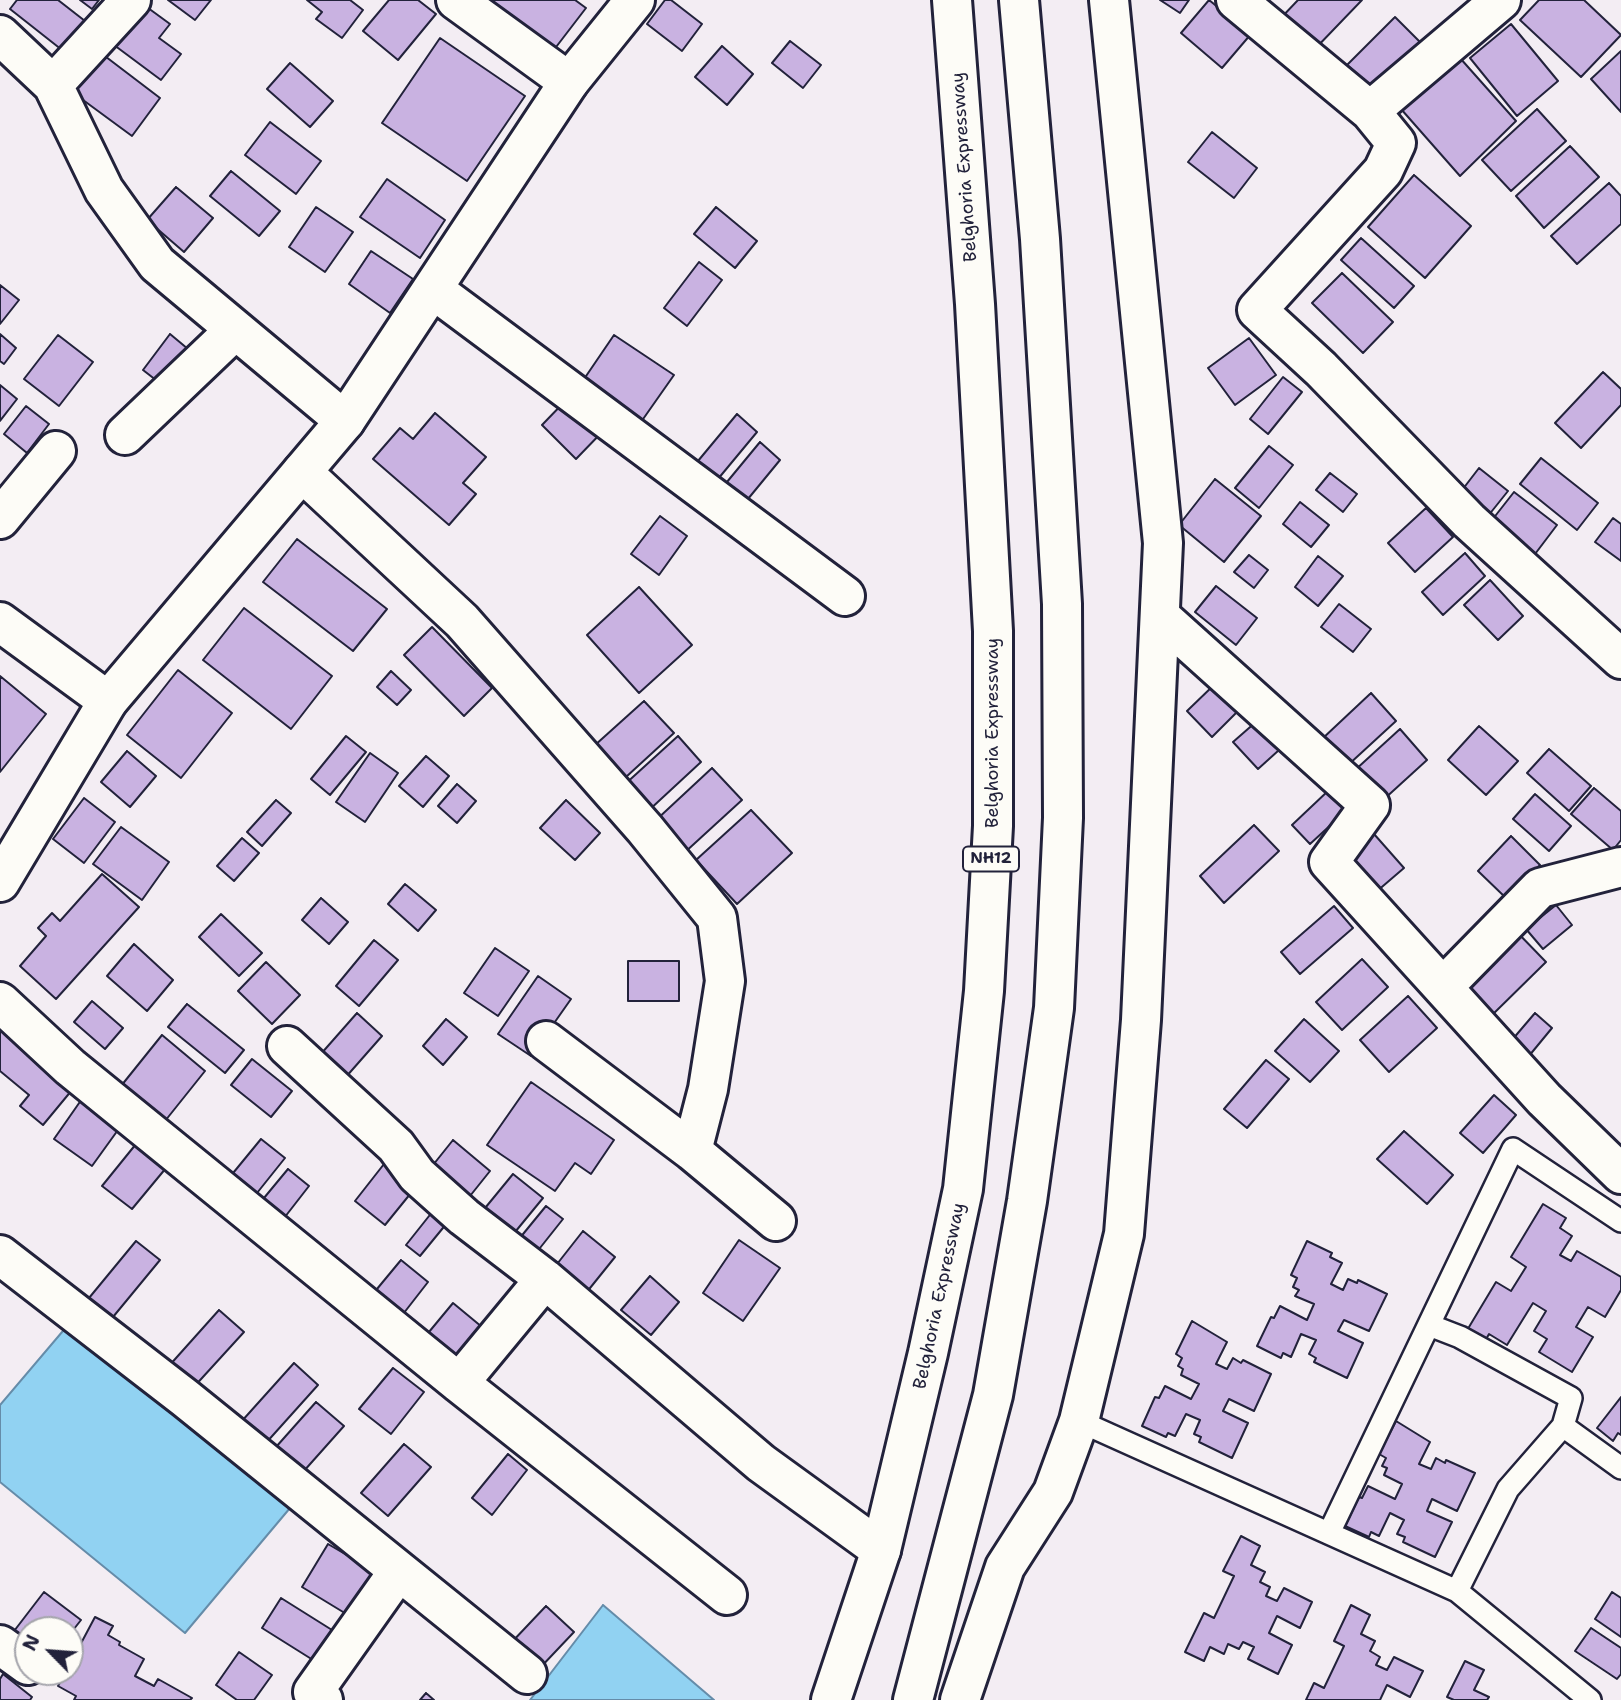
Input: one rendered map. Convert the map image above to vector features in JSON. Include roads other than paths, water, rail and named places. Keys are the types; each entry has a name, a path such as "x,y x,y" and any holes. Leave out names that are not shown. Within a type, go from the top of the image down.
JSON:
{"main road":[{"path":"53,85 131,0"},
{"path":"456,0 569,82"},
{"path":"0,882 108,701 345,421 569,82 635,0"},
{"path":"913,1700 993,1395 1027,1201 1054,1009 1063,818 1062,604 1040,239 1019,0"},
{"path":"960,1700 1004,1567 1053,1492 1079,1421 1124,1234 1140,1020 1163,543 1109,0"},
{"path":"1236,0 1370,111 1396,143 1382,171 1258,310 1321,369 1469,521 1621,659"},
{"path":"1370,111 1501,0"},
{"name":"Belghoria Expressway","path":"831,1700 881,1549 963,1189 984,991 993,826 993,631 949,8"},
{"path":"0,35 53,85 104,190 157,264 345,421"},
{"path":"434,290 845,596"},
{"path":"125,435 235,330"},
{"path":"0,519 56,451"},
{"path":"302,472 462,621 645,828 717,918 725,981 708,1089 692,1152"},
{"path":"1160,616 1370,805 1329,862 1544,1099 1621,1174"},
{"path":"0,622 108,701"},
{"path":"1443,988 1539,888 1621,867"},
{"path":"0,1002 70,1067 727,1595"},
{"path":"546,1041 692,1152 776,1221"},
{"path":"287,1046 396,1146 417,1175 464,1217 545,1279 761,1463 881,1549"},
{"path":"0,1255 185,1398 527,1674"},
{"path":"460,1383 545,1279"},
{"path":"323,1700 313,1692 398,1572"}],"lane":[{"path":"1329,1534 1513,1149 1621,1221"},
{"path":"1429,1325 1461,1337 1571,1398 1563,1426 1508,1489 1457,1591"},
{"path":"1079,1421 1457,1591 1590,1700"},
{"path":"1563,1426 1621,1468"}],"water":[{"path":"68,1325 290,1508 185,1633 0,1482 0,1405"},
{"path":"603,1605 714,1700 530,1700"}]}
